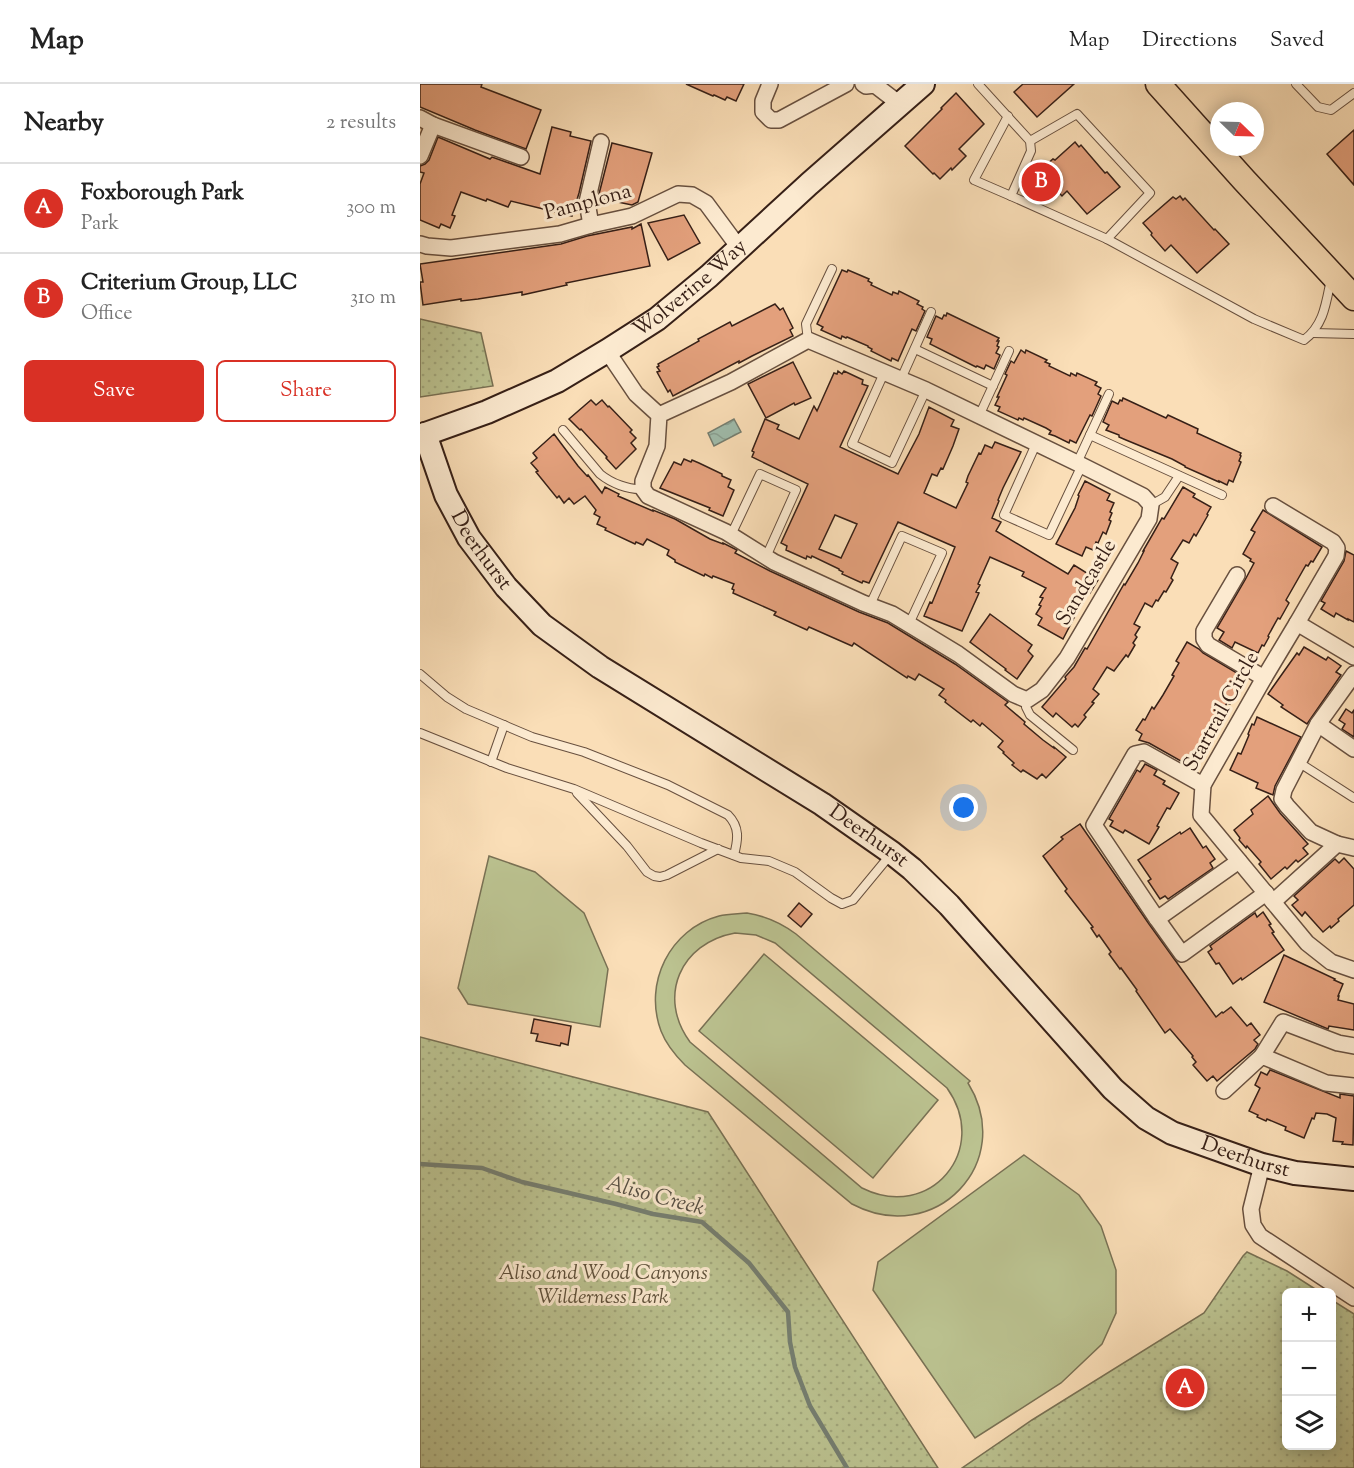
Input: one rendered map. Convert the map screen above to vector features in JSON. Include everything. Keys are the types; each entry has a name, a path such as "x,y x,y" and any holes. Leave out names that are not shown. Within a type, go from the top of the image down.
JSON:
{"main road":[{"path":"1158,84 1354,298"}],"street":[{"path":"770,84 763,112 771,120 779,120 846,84"},
{"name":"Wolverine Way","path":"422,435 487,412 557,381 657,319 740,249 808,184 923,84"},
{"path":"865,85 869,93 897,108"},
{"path":"420,156 427,122 521,158"},
{"path":"591,225 587,201 601,142"},
{"name":"Pamplona","path":"420,244 451,248 560,234 632,216 678,194 692,195 706,203 740,249"},
{"path":"659,415 730,382 808,340 926,390 1143,496 1151,505"},
{"path":"607,351 636,394 659,415"},
{"path":"659,415 657,446 643,482 643,489 648,496 731,535 774,562 892,614 958,654 1014,694 1027,699"},
{"name":"Deerhurst","path":"422,435 446,495 470,538 506,587 542,625 600,667 822,804 912,869 949,905 1113,1089 1146,1118 1172,1133 1262,1165 1295,1173 1354,1179"},
{"name":"Sandcastle","path":"1027,699 1042,690 1067,658 1149,519 1151,505"},
{"name":"Startrail Circle","path":"1273,506 1333,542 1337,548 1336,556 1203,785 1201,815 1306,943 1331,962 1354,970"},
{"path":"1237,575 1204,631 1204,639 1208,645 1264,678"},
{"path":"1297,623 1354,657"},
{"path":"1354,674 1318,724 1284,790 1282,799 1311,832 1337,844 1354,848"},
{"path":"1318,724 1354,749"},
{"path":"1203,785 1144,752 1135,754 1094,825 1182,954 1269,897 1337,844"},
{"path":"1157,920 1239,861"},
{"path":"1224,1091 1262,1056 1283,1022 1338,1043 1354,1046"},
{"path":"1262,1056 1326,1083 1354,1086"},
{"path":"1262,1165 1251,1209 1252,1226 1260,1236 1354,1298"}],"lane":[{"path":"978,84 1030,141 1030,151 1011,196"},
{"path":"1296,84 1318,107 1330,110 1354,93"},
{"path":"1030,141 1077,114 1150,193 1107,239"},
{"path":"1008,116 974,180 1107,239 1254,319 1304,340 1313,333 1324,313 1332,275"},
{"path":"808,340 806,324 832,269"},
{"path":"901,379 931,312"},
{"path":"1313,333 1354,334"},
{"path":"915,349 993,386"},
{"path":"979,416 1009,351"},
{"path":"884,373 852,444 892,463 926,390"},
{"path":"1036,444 1004,515 1049,535 1109,394"},
{"path":"563,430 600,474 633,490 643,489"},
{"path":"1090,435 1222,495"},
{"path":"731,535 760,474 796,490 766,557"},
{"path":"1151,505 1165,497 1179,476"},
{"path":"870,605 902,536 942,553 909,624"},
{"path":"420,674 447,697 466,709 532,737 584,752 668,785 728,815 733,820 738,834 734,855"},
{"path":"1027,699 1026,707 1030,715 1073,750"},
{"path":"491,762 504,725"},
{"path":"420,733 491,762 574,789 741,858 769,861 795,872 842,904 853,900 892,853"},
{"path":"1298,762 1354,798"},
{"path":"574,789 627,846 647,872 654,876 668,875 718,849"}],"green space":[{"path":"420,319 481,333 493,386 420,397"},
{"path":"489,856 535,872 584,913 608,969 600,1027 468,1004 458,988"},
{"path":"747,913 773,920 796,934 970,1081 968,1083 980,1113 982,1141 975,1168 960,1190 938,1206 912,1215 883,1215 852,1204 685,1065 668,1045 656,1013 659,977 665,960 674,945 702,923 719,916","holes":["735,933 756,935 775,943 947,1088 959,1111 962,1135 957,1156 946,1174 930,1188 910,1195 887,1196 862,1188 690,1042 680,1025 675,1007 675,990 688,960 700,948 716,939"]},
{"path":"764,954 938,1100 873,1178 699,1031"},
{"name":"Aliso and Wood Canyons Wilderness Park","path":"420,1037 708,1112 938,1468 420,1468"},
{"path":"1024,1155 1079,1195 1101,1226 1116,1270 1116,1313 1102,1344 1061,1383 975,1438 873,1290 878,1262"},
{"path":"1247,1252 1287,1271 1314,1288 1282,1288 1282,1450 1336,1450 1336,1303 1354,1314 1354,1468 962,1468 1032,1420 1204,1313"}],"water":[{"path":"734,419 741,432 714,446 708,433"}],"building":[{"path":"420,84 482,84 481,87 541,110 526,149 420,107"},
{"path":"686,84 744,84 736,101 727,97 725,100 713,96"},
{"path":"1023,84 1074,84 1037,117 1014,92"},
{"path":"956,93 984,124 959,149 966,156 940,179 905,146"},
{"path":"552,127 571,132 570,136 591,141 572,216 511,201 508,207 461,192 452,215 455,216 450,228 441,224 439,228 420,220 420,184 424,173 420,172 420,166 429,160 438,137 490,159 492,157 540,174"},
{"path":"1354,130 1354,185 1327,154"},
{"path":"1075,142 1079,147 1081,145 1120,187 1087,214 1067,191 1062,196 1039,171"},
{"path":"612,143 652,153 638,202 632,205 598,198"},
{"path":"1180,196 1183,200 1185,198 1229,244 1197,273 1171,245 1165,251 1143,223 1173,197 1176,199"},
{"path":"684,215 700,243 668,260 648,223"},
{"path":"641,224 650,266 566,283 567,285 522,295 522,292 423,305 420,264 561,244 587,236 632,227 632,229"},
{"path":"842,270 847,272 848,270 869,279 871,285 892,295 893,292 898,294 899,291 919,301 917,304 923,307 925,311 916,331 912,329 898,361 892,358 891,361 871,351 872,349 868,346 847,337 842,336 841,339 821,330 823,327 817,324"},
{"path":"775,304 780,310 783,308 793,328 790,330 793,336 673,396 670,390 668,392 657,372 660,371 658,364 730,322 732,326"},
{"path":"947,313 999,338 996,353 1000,355 994,369 986,365 984,369 976,367 930,344 932,339 927,337 936,316 942,319"},
{"path":"1021,350 1047,360 1045,362 1050,364 1049,366 1070,376 1071,373 1076,376 1077,373 1097,382 1095,385 1101,388 1098,394 1101,396 1092,416 1090,415 1076,443 1070,440 1069,443 1049,434 1051,431 1024,418 1018,420 998,411 1000,407 995,405 1007,375 1005,374 1011,361 1014,363"},
{"path":"793,362 811,398 795,405 794,403 766,418 748,384"},
{"path":"838,371 842,374 844,371 863,380 862,384 868,386 840,447 898,474 919,434 929,407 954,420 951,426 959,429 953,446 943,469 941,468 937,476 932,474 924,493 956,508 968,483 966,482 968,476 985,445 992,448 995,442 1021,452 1003,488 992,518 1001,522 996,531 1068,574 1074,565 1098,580 1063,639 1038,625 1042,618 1036,614 1043,598 1040,597 1046,588 1022,576 1024,572 990,557 978,584 980,585 976,592 979,593 962,631 924,616 930,602 932,603 955,547 898,522 869,583 863,581 862,583 842,574 843,572 839,569 812,556 811,558 807,556 806,559 786,550 787,546 781,543 808,484 752,457 754,452 752,451 765,419 779,425 777,429 799,439 814,406 817,411 834,373 837,374","holes":["835,515 857,524 841,558 819,549"]},
{"path":"1123,398 1166,418 1168,415 1198,429 1197,433 1241,453 1239,461 1241,462 1233,482 1229,480 1227,485 1219,482 1106,430 1109,425 1103,422 1112,401 1118,404"},
{"path":"591,400 596,405 602,400 632,430 630,432 636,438 631,443 636,449 616,469 581,429 569,419"},
{"path":"554,434 602,493 605,487 619,494 618,496 675,519 710,539 737,550 735,553 770,571 888,623 955,664 1008,702 1005,705 1025,722 1024,724 1066,757 1046,778 1042,774 1037,779 1023,770 1021,772 1012,765 1014,763 998,747 1003,741 982,723 980,726 973,720 971,722 945,702 946,700 939,695 944,689 919,674 915,680 908,676 907,678 854,643 852,646 774,615 776,612 733,593 734,584 713,576 712,578 705,574 704,576 675,562 667,555 669,550 647,539 643,545 636,542 635,544 605,530 606,528 597,524 600,517 594,514 596,510 585,496 574,504 569,498 564,503 559,496 557,498 531,463 537,458 533,453"},
{"path":"684,459 699,463 731,480 728,487 734,490 723,516 709,510 710,508 660,488 674,462 681,465"},
{"path":"1085,481 1110,494 1107,500 1114,503 1106,534 1103,532 1093,550 1086,547 1082,556 1056,544 1075,508"},
{"path":"1183,487 1195,494 1193,497 1211,507 1208,515 1196,536 1194,534 1189,543 1183,540 1171,559 1178,563 1171,578 1173,580 1166,592 1164,591 1152,607 1145,603 1134,624 1140,627 1135,635 1137,637 1133,643 1135,645 1128,657 1126,655 1114,671 1107,667 1093,689 1099,694 1084,715 1086,717 1078,727 1075,724 1072,727 1056,713 1053,717 1042,707 1066,679 1065,677 1085,648 1087,649 1162,518 1164,519"},
{"path":"1263,510 1322,547 1313,562 1306,565 1286,600 1289,603 1258,653 1235,642 1232,648 1219,640 1224,632 1217,628 1254,563 1243,554 1255,532 1251,530"},
{"path":"1346,551 1354,555 1354,622 1336,613 1334,617 1321,609 1325,603 1321,601 1344,561"},
{"path":"990,614 1032,645 1028,651 1033,656 1017,679 970,642"},
{"path":"1187,642 1247,679 1230,704 1227,703 1201,750 1204,752 1197,765 1191,761 1188,765 1149,743 1139,740 1142,734 1136,730 1163,695 1179,663 1176,661"},
{"path":"1304,647 1326,660 1328,657 1341,666 1336,672 1341,675 1307,724 1281,707 1283,705 1268,694 1297,653 1299,655"},
{"path":"1346,709 1352,713 1354,710 1354,737 1342,729 1345,724 1339,720"},
{"path":"1257,717 1301,737 1275,786 1273,795 1256,788 1258,783 1230,770 1238,753 1241,754 1252,724 1254,725"},
{"path":"1145,764 1157,770 1154,775 1165,781 1163,784 1179,793 1170,809 1167,808 1149,844 1125,830 1123,833 1110,826 1113,821 1109,819 1137,770 1140,772"},
{"path":"1268,796 1308,844 1303,848 1308,854 1298,862 1296,860 1287,869 1285,867 1271,879 1259,864 1261,862 1239,840 1234,830 1253,814 1251,810"},
{"path":"1080,824 1216,1017 1231,1007 1247,1026 1251,1023 1260,1035 1254,1040 1258,1044 1255,1049 1217,1081 1213,1076 1207,1081 1193,1065 1196,1062 1193,1056 1170,1029 1165,1033 1043,856 1063,839 1061,837"},
{"path":"1190,828 1203,848 1206,846 1215,859 1210,863 1213,868 1168,899 1165,896 1160,899 1148,881 1151,879 1138,860 1180,832 1181,834"},
{"path":"1344,858 1354,869 1354,905 1331,928 1330,926 1323,932 1305,912 1302,916 1292,905 1298,900 1294,896 1335,859 1339,863"},
{"path":"799,903 812,914 801,927 788,916"},
{"path":"1263,912 1271,924 1269,925 1274,932 1272,933 1284,950 1233,984 1219,963 1216,964 1208,952 1212,949 1210,946 1255,913 1257,917"},
{"path":"1284,955 1343,984 1338,1000 1354,1004 1354,1030 1329,1026 1328,1029 1264,1002"},
{"path":"534,1019 571,1026 568,1045 561,1043 560,1046 536,1041 538,1034 531,1033"},
{"path":"1270,1070 1340,1098 1340,1094 1354,1096 1353,1145 1333,1141 1336,1118 1327,1114 1316,1113 1304,1138 1285,1130 1286,1127 1267,1119 1266,1121 1249,1111 1260,1088 1255,1085 1261,1072 1267,1075"}],"waterway":[{"name":"Aliso Creek","path":"420,1164 482,1168 522,1182 653,1214 702,1222 749,1263 788,1312 790,1342 795,1367 810,1406 847,1468"}],"place":[{"name":"Criterium Group, LLC","path":"1041,182"},
{"name":"Foxborough Park","path":"1185,1388"}]}
